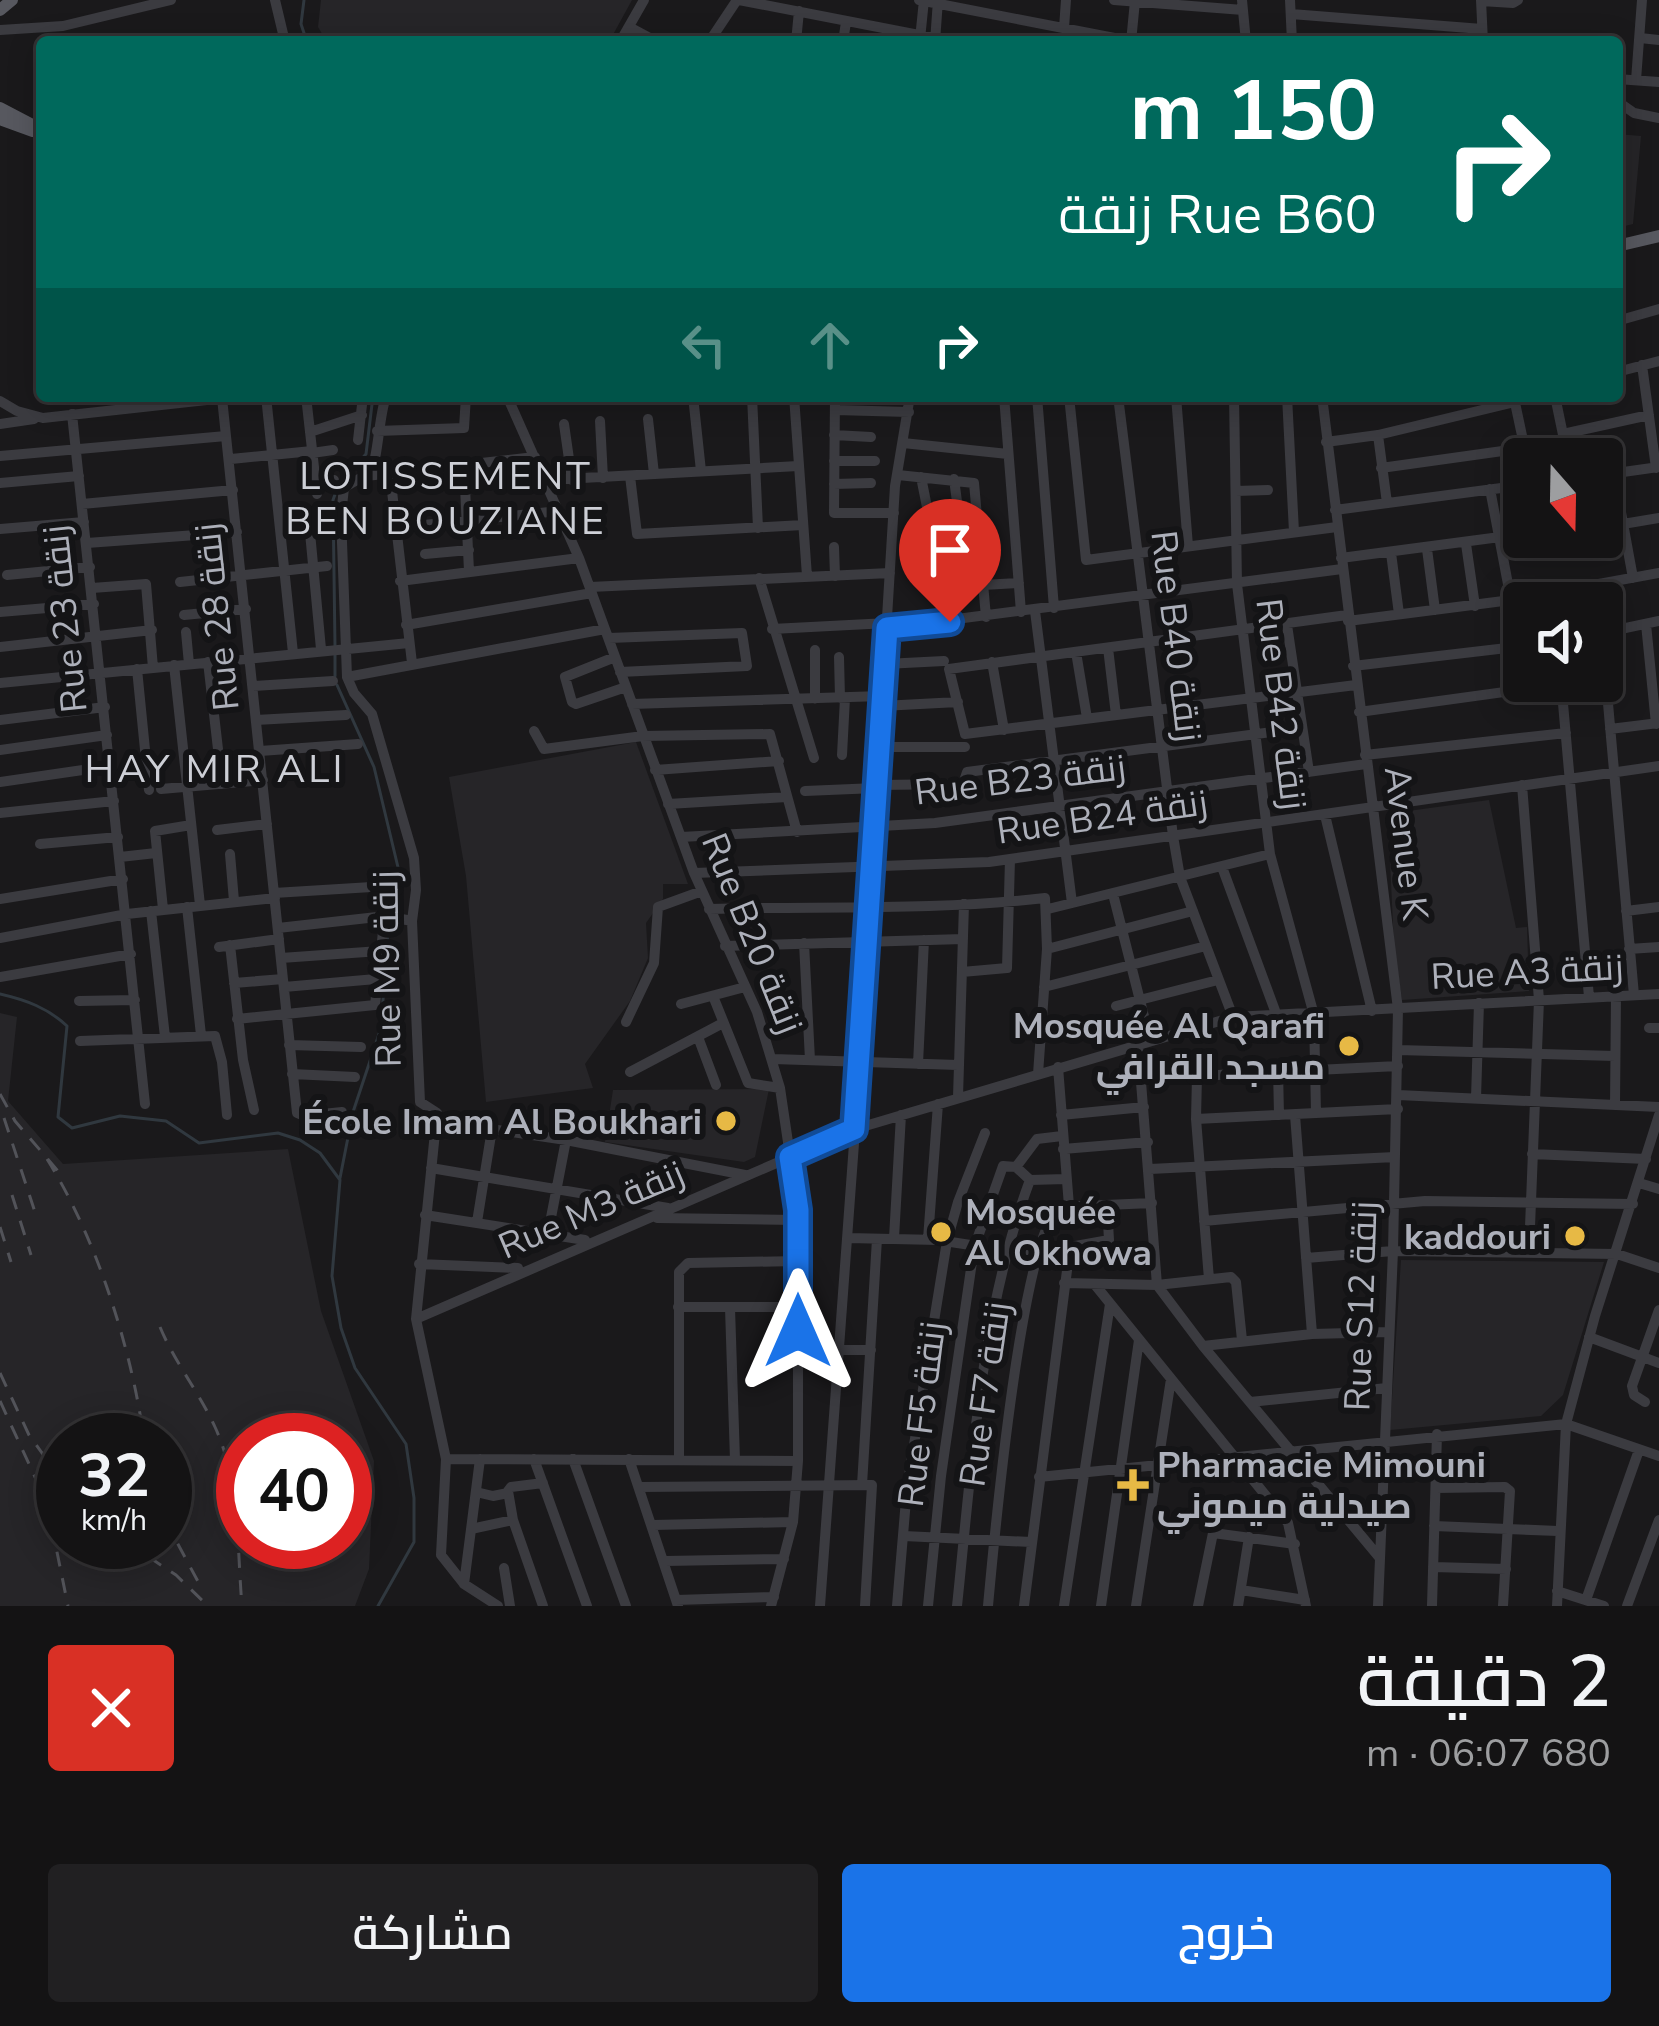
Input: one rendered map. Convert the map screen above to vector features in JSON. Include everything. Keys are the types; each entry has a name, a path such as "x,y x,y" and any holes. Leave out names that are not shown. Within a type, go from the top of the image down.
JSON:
{"main road":[{"path":"0,10 12,0"},
{"path":"0,107 36,129"},
{"path":"0,119 36,131"},
{"path":"1623,244 1659,236"}],"street":[{"path":"0,30 63,26 171,0"},
{"path":"275,0 284,36"},
{"path":"624,36 644,0"},
{"path":"713,36 738,0 846,22 877,35"},
{"path":"920,36 922,0 976,5 1103,36"},
{"path":"1064,28 1066,0"},
{"path":"1114,0 1243,5 1246,36"},
{"path":"1291,7 1483,35 1481,1 1514,4 1518,0"},
{"path":"1636,80 1642,0"},
{"path":"935,36 938,1"},
{"path":"1133,36 1135,1"},
{"path":"797,36 799,11"},
{"path":"844,36 846,22"},
{"path":"629,27 646,36"},
{"path":"1640,38 1659,40"},
{"path":"1623,79 1659,82"},
{"path":"1623,105 1659,118"},
{"path":"1623,319 1659,309"},
{"path":"1623,370 1659,361"},
{"path":"1623,473 1658,468 1642,365"},
{"path":"0,404 4,423 186,402"},
{"name":"Rue 28 زنقة","path":"223,402 292,1074 300,1116 342,1112"},
{"path":"267,402 292,653"},
{"path":"307,402 316,488 334,481"},
{"path":"358,440 363,402"},
{"path":"384,402 377,431 464,428 466,402"},
{"name":"Rue B20 زنقة","path":"510,402 579,558 668,805 745,987 780,1088 797,1220 798,1461 793,1522 773,1602"},
{"path":"694,402 701,471"},
{"path":"752,402 758,528"},
{"path":"794,402 808,576"},
{"path":"820,1606 894,513 910,402"},
{"path":"1004,402 1019,583 1040,657 1072,903"},
{"path":"1037,402 1054,608"},
{"path":"1070,402 1088,561 1337,527"},
{"name":"Rue B40 زنقة","path":"1119,402 1140,597 1180,877 1233,1017"},
{"path":"1176,402 1188,546"},
{"name":"Rue B42 زنقة","path":"1234,402 1235,540 1242,631 1270,854 1313,1015 1316,1113"},
{"path":"1287,402 1294,532"},
{"name":"Avenue K","path":"1323,402 1398,1009"},
{"path":"1326,442 1378,435 1503,402"},
{"path":"1515,402 1523,438"},
{"path":"1556,402 1564,438"},
{"path":"894,513 833,512 835,403 909,412"},
{"path":"0,404 43,418"},
{"name":"Rue 23 زنقة","path":"67,415 76,449 90,567 145,1104"},
{"path":"310,432 362,415"},
{"path":"1563,434 1649,415"},
{"path":"648,419 654,474"},
{"path":"600,421 603,478"},
{"path":"564,424 572,480"},
{"name":"Rue M9 زنقة","path":"377,431 375,462 344,488 346,598 334,651 354,693 372,714 408,830 417,878 396,918 420,1102 436,1111 416,1318 446,1459 441,1555 464,1584"},
{"path":"834,435 871,437"},
{"path":"1378,435 1387,503"},
{"path":"0,456 226,436"},
{"path":"903,443 1008,454"},
{"path":"231,459 333,450"},
{"path":"1382,468 1503,455"},
{"path":"362,476 535,457"},
{"path":"834,461 874,461"},
{"path":"464,466 470,571"},
{"path":"546,480 798,466"},
{"path":"390,474 412,663"},
{"path":"898,475 971,481 986,617"},
{"path":"0,482 79,476"},
{"path":"630,476 638,534 803,525"},
{"path":"921,477 950,622"},
{"path":"954,479 965,555 980,555"},
{"path":"833,484 871,483"},
{"path":"1335,509 1503,487"},
{"path":"1490,489 1508,582"},
{"path":"82,504 233,490"},
{"path":"1237,491 1268,490"},
{"path":"395,528 560,511"},
{"path":"1633,578 1623,524 1659,518"},
{"path":"0,529 84,522"},
{"path":"309,522 334,651"},
{"path":"87,543 237,532"},
{"path":"772,629 950,622 1237,584 1500,537"},
{"path":"1466,544 1475,605"},
{"path":"834,548 835,576"},
{"path":"1427,549 1435,610"},
{"path":"425,554 469,550"},
{"path":"1391,553 1399,614"},
{"path":"400,580 579,558"},
{"path":"7,575 90,567"},
{"path":"180,582 320,567"},
{"path":"406,625 591,590 890,573"},
{"path":"1616,582 1659,573"},
{"path":"759,578 814,758"},
{"path":"982,585 1019,583"},
{"path":"92,588 146,584 153,668"},
{"path":"885,664 992,662 1503,601"},
{"path":"0,612 94,604"},
{"path":"184,615 246,609"},
{"path":"1610,729 1657,723 1652,623"},
{"path":"1287,625 1309,772"},
{"path":"0,647 152,630"},
{"path":"347,677 607,633 740,631 742,635 747,665 620,672"},
{"path":"186,632 189,664"},
{"path":"0,683 409,643"},
{"path":"1108,648 1116,715"},
{"path":"1353,666 1503,648"},
{"path":"815,650 815,699"},
{"path":"1076,652 1087,718"},
{"path":"839,657 842,755"},
{"path":"615,658 565,677 572,702 626,687"},
{"path":"208,662 222,784"},
{"path":"992,662 1004,730"},
{"path":"174,665 190,825 201,1035"},
{"path":"947,665 964,734 1356,685"},
{"path":"136,669 155,790 263,780"},
{"path":"253,686 333,681"},
{"path":"1359,712 1503,691"},
{"path":"632,704 843,698 958,702"},
{"path":"1563,702 1589,997"},
{"path":"1608,702 1634,995"},
{"path":"0,720 105,707"},
{"path":"256,719 346,715"},
{"path":"806,791 963,784 968,772 1302,728"},
{"path":"534,731 544,749 643,736 772,736 797,832"},
{"name":"Rue B23 زنقة","path":"681,837 921,824 1566,733"},
{"path":"0,750 107,735"},
{"path":"260,751 358,743"},
{"path":"878,747 965,747"},
{"path":"655,770 778,761"},
{"path":"0,782 110,766"},
{"name":"Rue B24 زنقة","path":"694,873 1010,859 1659,766"},
{"path":"1522,785 1539,1000 1529,1252"},
{"path":"668,805 787,797"},
{"path":"0,812 114,801"},
{"path":"1325,814 1372,1011"},
{"path":"217,830 267,824"},
{"path":"165,1037 156,829 190,825"},
{"path":"40,844 118,837"},
{"path":"119,856 156,853"},
{"path":"230,854 234,901"},
{"path":"709,909 1072,903 1270,854"},
{"path":"962,972 1006,969 1010,859"},
{"path":"1222,867 1277,1016"},
{"path":"0,899 122,879"},
{"path":"0,938 127,914 387,885 396,918 380,951 376,1003 237,1019"},
{"path":"626,1022 654,963 658,907 702,891"},
{"path":"1113,894 1139,999 1144,1042 1157,1285 1379,1557"},
{"path":"958,1097 964,904"},
{"path":"1038,1074 1048,904"},
{"path":"1626,910 1659,907"},
{"path":"1047,949 1192,911"},
{"path":"254,1110 224,946 279,933 396,918"},
{"path":"724,946 963,939"},
{"path":"918,1064 924,940"},
{"path":"804,943 810,1060"},
{"path":"1043,987 1206,946"},
{"path":"1629,949 1659,947"},
{"path":"281,958 380,951"},
{"path":"0,977 130,954"},
{"path":"234,983 376,980"},
{"path":"1116,1006 1218,980"},
{"path":"681,1004 745,987"},
{"path":"1615,1105 1616,995"},
{"name":"Rue A3 زنقة","path":"1058,1067 1233,1017 1616,995 1656,997"},
{"path":"712,996 749,1085 780,1088"},
{"path":"79,1001 135,1000"},
{"path":"1476,1098 1479,1004"},
{"name":"Rue S12 زنقة","path":"1378,1606 1398,1009"},
{"path":"630,1072 724,1023"},
{"path":"80,1041 216,1036 227,1115"},
{"path":"698,1036 716,1085"},
{"path":"289,1045 362,1048"},
{"path":"1398,1050 1615,1056"},
{"path":"772,1059 958,1065"},
{"path":"223,1062 243,1060"},
{"path":"1209,1279 1194,1081 1199,1075 1398,1066"},
{"path":"1058,1067 1070,1206 1152,1203"},
{"name":"Rue M3 زنقة","path":"416,1318 854,1129 1058,1067"},
{"path":"1278,1070 1279,1114"},
{"path":"292,1074 355,1077"},
{"path":"1398,1095 1659,1111 1566,1424 1557,1606"},
{"path":"928,1239 938,1104"},
{"path":"1060,1115 1144,1107"},
{"path":"1196,1119 1398,1109"},
{"path":"1294,1114 1312,1334"},
{"path":"894,1238 901,1115"},
{"path":"436,1121 566,1140 748,1176"},
{"path":"476,1222 492,1130"},
{"path":"897,1606 907,1488 947,1241 985,1133"},
{"path":"548,1233 566,1140"},
{"name":"Rue F5 زنقة","path":"928,1606 940,1476 974,1248 1004,1166 1016,1167 1035,1140 1062,1143"},
{"path":"1062,1143 1148,1142"},
{"path":"1532,1154 1646,1159"},
{"path":"1150,1169 1395,1157"},
{"path":"1016,1167 1030,1180 1066,1179"},
{"path":"431,1168 671,1209"},
{"path":"957,1606 1004,1252 1030,1180"},
{"path":"1640,1183 1659,1189"},
{"path":"1204,1221 1394,1204 1633,1204"},
{"name":"Rue F7 زنقة","path":"988,1606 1035,1256 1054,1210 1070,1206"},
{"path":"1024,1606 1068,1255 1072,1244 1109,1240 1108,1206"},
{"path":"425,1215 588,1241"},
{"path":"649,1217 797,1220"},
{"path":"848,1238 928,1239 1035,1256 1068,1255"},
{"path":"866,1606 877,1239"},
{"path":"1306,1258 1393,1251 1617,1253 1659,1268"},
{"path":"679,1460 679,1272 688,1263 798,1261"},
{"path":"419,1264 525,1268"},
{"path":"1064,1283 1157,1285 1234,1279 1242,1340"},
{"path":"1096,1286 1288,1523 1305,1603 1241,1590"},
{"path":"1064,1606 1110,1304"},
{"path":"678,1307 798,1307"},
{"path":"730,1308 735,1460"},
{"path":"1646,1402 1632,1391 1659,1310"},
{"path":"1203,1346 1312,1334 1389,1332"},
{"path":"1589,1337 1659,1363"},
{"path":"1101,1606 1139,1340"},
{"path":"798,1349 871,1350"},
{"path":"1136,1606 1171,1379"},
{"path":"1250,1402 1387,1388"},
{"path":"1039,1477 1566,1424 1659,1456"},
{"path":"1432,1606 1437,1435"},
{"path":"1586,1600 1640,1450"},
{"path":"446,1459 798,1461"},
{"path":"480,1459 464,1584 492,1604"},
{"path":"534,1459 587,1606"},
{"path":"574,1459 626,1606"},
{"path":"629,1460 677,1603 773,1602"},
{"path":"543,1484 511,1487 508,1493 543,1606"},
{"path":"639,1487 868,1486"},
{"path":"1436,1488 1508,1489 1503,1606"},
{"path":"476,1492 508,1493"},
{"path":"471,1529 513,1520"},
{"path":"1627,1606 1659,1520"},
{"path":"652,1526 793,1522"},
{"path":"1434,1526 1558,1531"},
{"path":"1198,1606 1211,1534 1295,1544"},
{"path":"904,1536 1031,1542"},
{"path":"1238,1606 1249,1537"},
{"path":"665,1561 784,1559"},
{"path":"1433,1567 1506,1569"},
{"path":"504,1568 510,1606"},
{"path":"1642,1568 1656,1572"},
{"path":"1557,1591 1604,1606"}],"shaded area":[{"path":"321,0 632,0 612,36 323,36 318,27"},
{"path":"1623,134 1641,136 1633,224 1623,226"},
{"path":"636,742 688,884 663,884 663,899 646,923 648,958 630,1001 585,1064 593,1088 486,1102 466,876 449,777"},
{"path":"1489,800 1516,928 1527,927 1529,991 1402,1000 1390,860 1414,856 1408,811"},
{"path":"0,1013 17,1017 8,1101 63,1164 288,1149 321,1311 357,1413 216,1413 216,1569 369,1569 355,1606 0,1606"},
{"path":"769,1089 755,1157 744,1162 605,1142 613,1090"},
{"path":"1401,1260 1604,1262 1563,1395 1541,1416 1390,1430"}],"waterway":[{"path":"304,0 301,24 305,36"},
{"path":"335,646 333,500 338,486 366,454 372,402"},
{"path":"335,655 335,676"},
{"path":"337,685 374,767 402,884 391,914"},
{"path":"340,1178 353,1112 381,1028 388,930"},
{"path":"0,994 36,1005 67,1026 58,1117 72,1128 120,1116 166,1121 199,1143 278,1133 320,1153 340,1180 332,1276 341,1328 355,1368 406,1444 414,1498 414,1542 378,1606"}],"railway":[{"path":"0,1094 15,1121 58,1171"},
{"path":"4,1118 36,1215"},
{"path":"47,1159 96,1258 131,1369 139,1413"},
{"path":"12,1195 31,1255"},
{"path":"0,1227 11,1262"},
{"path":"160,1327 223,1448 236,1515 242,1606"},
{"path":"0,1373 36,1445"},
{"path":"0,1401 47,1503 68,1606"},
{"path":"167,1569 208,1606"},
{"path":"191,1569 202,1589"}],"place":[{"name":"Mosquée Al Qarafi مسجد القرافي","path":"1349,1046"},
{"name":"École Imam Al Boukhari","path":"726,1121"},
{"name":"Mosquée Al Okhowa","path":"941,1232"},
{"name":"kaddouri","path":"1575,1236"},
{"name":"Pharmacie Mimouni صيدلية ميموني","path":"1133,1485"}],"district":[{"name":"LOTISSEMENT BEN BOUZIANE","path":"446,498"},
{"name":"HAY MIR ALI","path":"215,768"}],"route":[{"path":"798,1331 798,1210 790,1157 854,1129 887,628 950,622"}]}
